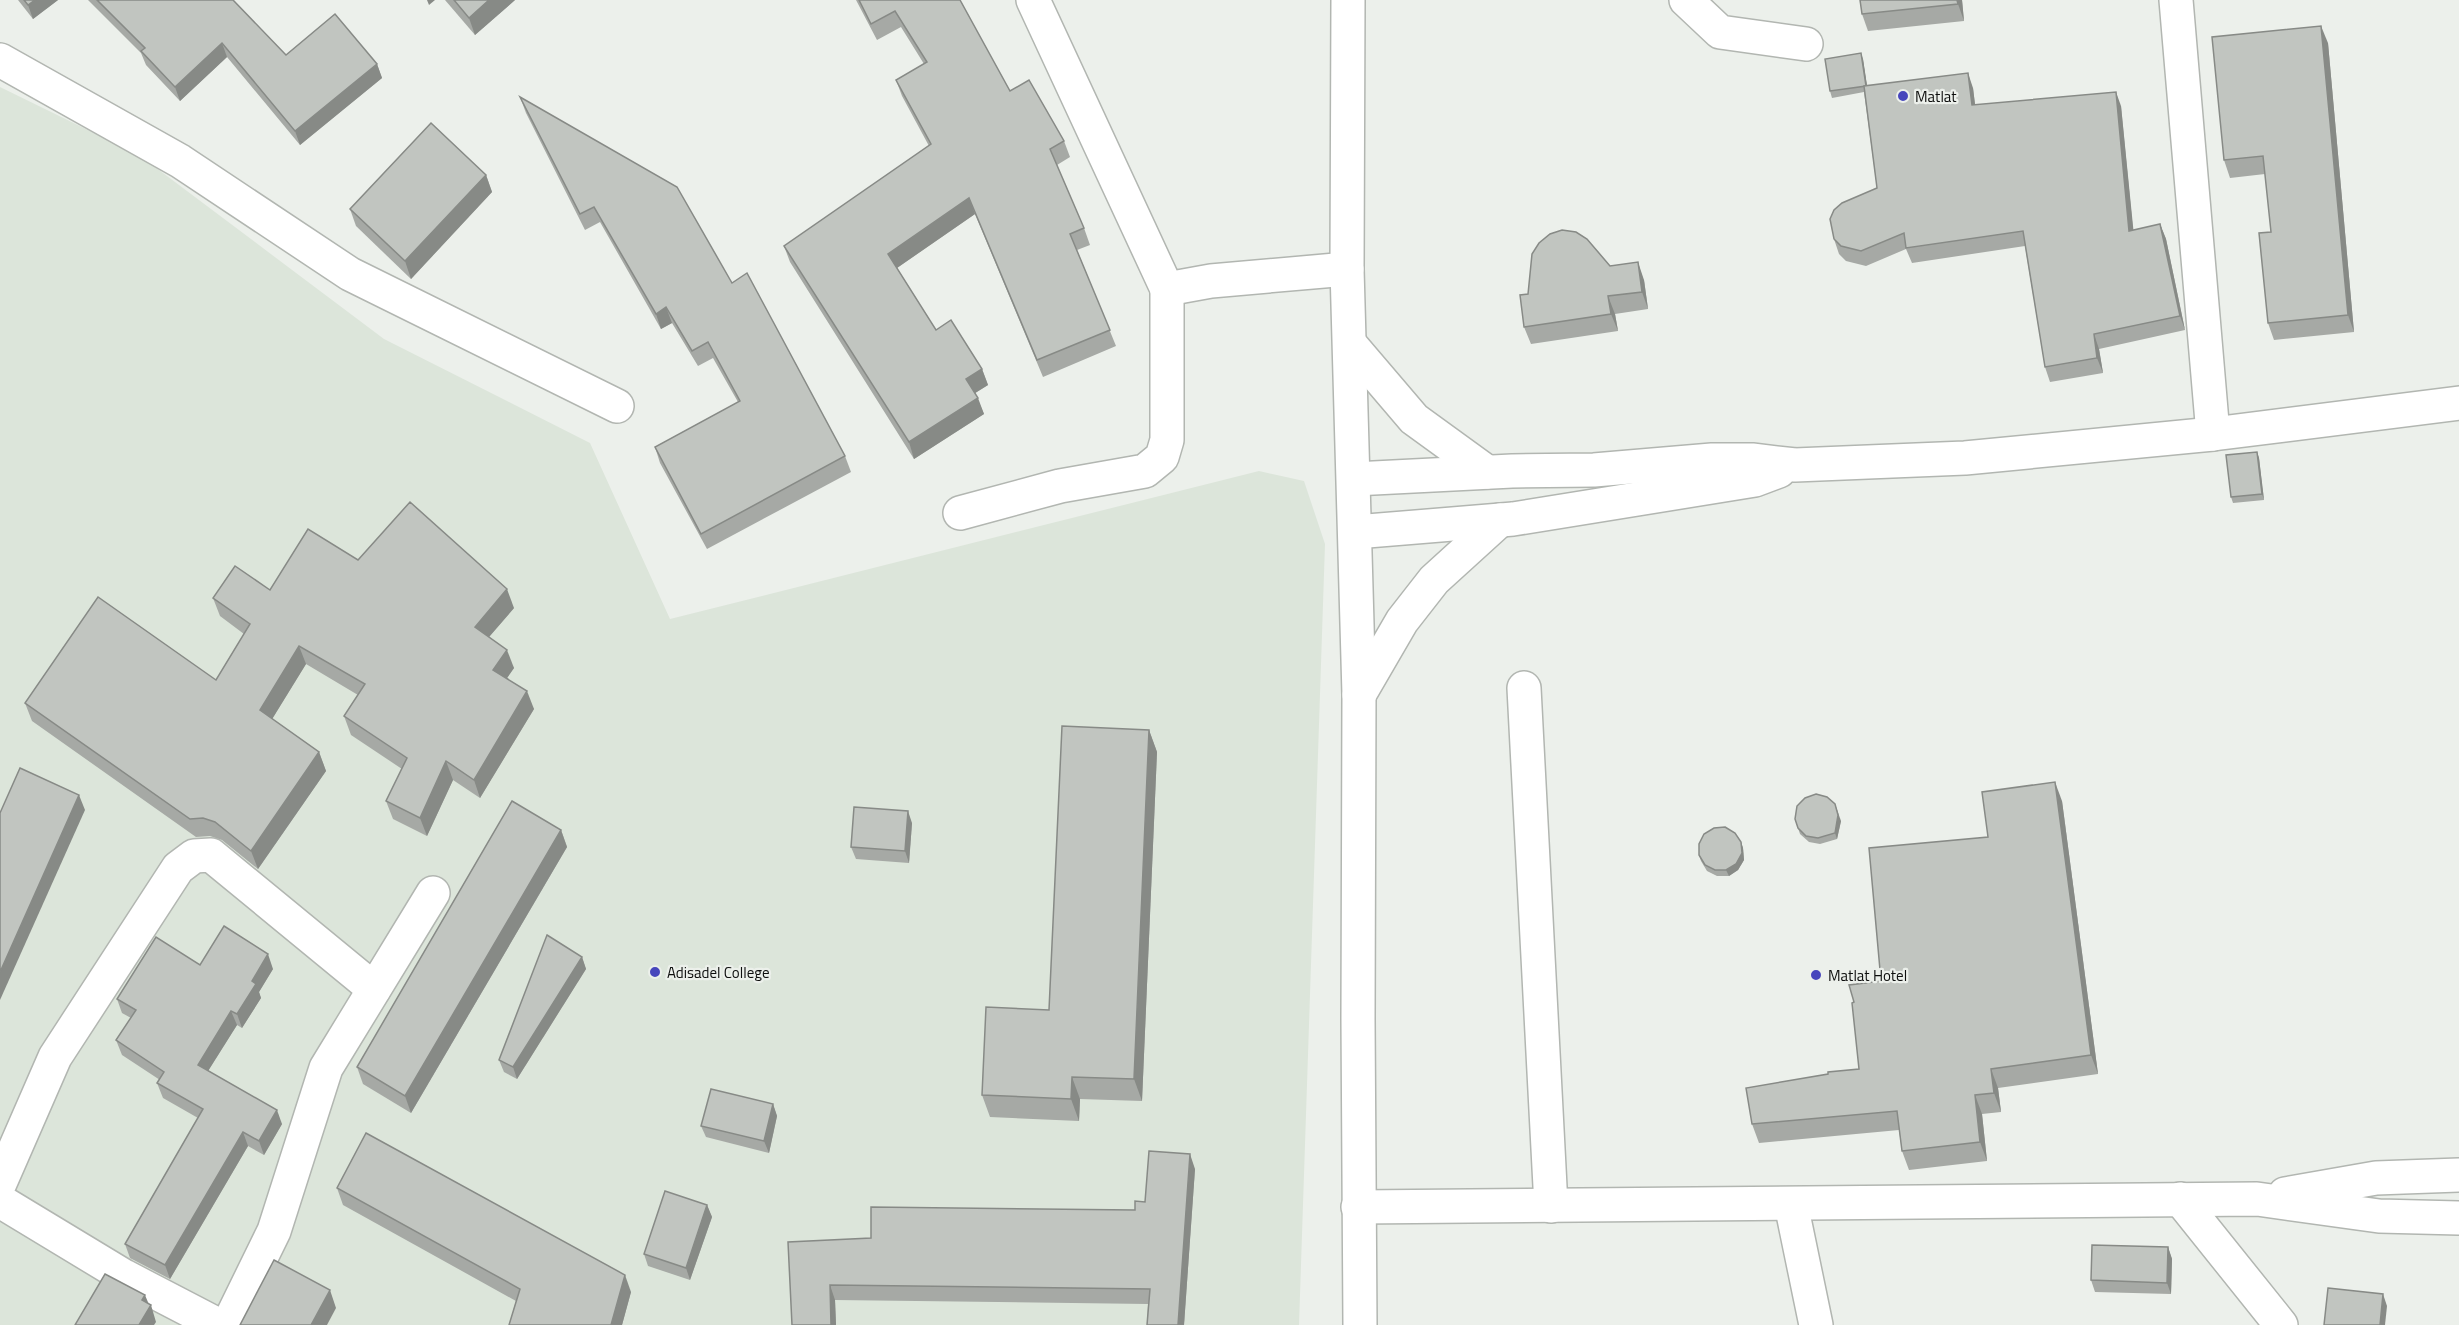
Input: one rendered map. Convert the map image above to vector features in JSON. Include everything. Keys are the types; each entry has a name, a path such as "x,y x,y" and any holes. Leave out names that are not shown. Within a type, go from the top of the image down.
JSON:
{"main road":[{"path":"960,513 1060,486 1145,471 1162,457 1167,440 1167,289 1033,0"},
{"path":"1348,0 1347,269 1359,695 1360,1325"},
{"path":"1686,0 1720,32 1806,44"},
{"path":"2176,0 2213,434"},
{"path":"0,60 180,161 350,273 617,406"},
{"path":"1167,289 1211,281 1347,269"},
{"path":"1350,344 1414,419 1487,472"},
{"path":"1354,479 1487,472 1594,470 1712,460 1752,460 1795,465 1965,458 2213,434 2459,403"},
{"path":"1355,532 1500,520 1586,508 1745,482 1795,465"},
{"path":"1359,695 1402,621 1434,580 1500,520"},
{"path":"1524,688 1551,1206"},
{"path":"0,1183 55,1057 178,868 194,856 211,855 374,989"},
{"path":"228,1325 274,1231 326,1068 433,893"},
{"path":"2257,1199 2376,1178 2459,1175"},
{"path":"2180,1199 2281,1325"},
{"path":"1359,1207 2257,1199 2379,1216 2459,1218"},
{"path":"0,1201 124,1276 218,1325"},
{"path":"1791,1204 1816,1325"}],"shaded area":[{"name":"Adisadel College","path":"0,87 139,155 384,339 590,443 670,619 1259,471 1304,481 1325,544 1299,1325 0,1325"}],"building":[{"path":"24,0 35,0 28,5"},
{"path":"97,0 233,0 286,55 335,14 377,64 295,131 222,43 175,87 141,51 145,48"},
{"path":"454,0 489,0 469,18"},
{"path":"859,0 960,0 1010,91 1029,80 1064,141 1050,149 1084,228 1070,234 1110,330 1037,360 969,198 888,254 936,330 951,320 982,369 966,379 978,398 909,442 784,246 931,144 896,80 927,62 895,11 871,24"},
{"path":"1860,0 1957,0 1958,4 1862,14"},
{"path":"2321,26 2348,315 2268,323 2259,233 2271,232 2263,156 2224,160 2212,37"},
{"path":"1861,53 1866,86 1830,91 1825,59"},
{"path":"1968,73 1972,105 2116,92 2129,231 2160,224 2180,316 2094,334 2097,358 2045,367 2023,231 1906,248 1904,233 1861,251 1841,246 1834,239 1830,219 1834,210 1842,203 1877,188 1864,86"},
{"path":"520,97 677,187 732,283 747,273 845,456 701,534 655,447 740,401 708,342 692,351 666,307 656,314 594,207 580,214"},
{"path":"431,123 486,175 405,261 350,209"},
{"path":"1562,230 1576,232 1587,239 1610,266 1638,262 1642,292 1608,296 1611,314 1524,327 1520,295 1528,294 1532,254 1539,243 1550,234"},
{"path":"2257,452 2262,494 2231,497 2226,455"},
{"path":"410,502 507,589 475,627 507,650 493,670 527,691 474,780 446,761 420,818 386,801 407,758 344,716 365,684 299,646 260,710 319,752 251,851 215,822 203,818 190,819 25,703 98,597 216,680 250,624 213,598 235,566 270,590 308,529 358,560"},
{"path":"1062,726 1149,730 1134,1079 1072,1077 1071,1099 982,1095 986,1007 1049,1010"},
{"path":"20,768 79,795 0,972 0,813"},
{"path":"2055,782 2091,1055 1991,1069 1994,1093 1975,1095 1980,1142 1902,1151 1897,1111 1752,1124 1746,1088 1828,1074 1828,1072 1859,1069 1852,1003 1854,1002 1849,985 1881,981 1869,848 1988,837 1982,792"},
{"path":"1816,794 1827,797 1835,804 1838,815 1835,833 1818,838 1806,836 1798,828 1795,819 1797,806 1805,798"},
{"path":"512,801 561,830 405,1096 357,1067"},
{"path":"854,807 908,811 905,851 851,847"},
{"path":"1725,827 1735,833 1741,842 1742,853 1736,864 1726,870 1715,870 1705,865 1699,855 1699,844 1704,834 1714,828"},
{"path":"224,926 268,954 252,981 256,984 237,1014 231,1011 198,1065 277,1110 259,1141 243,1132 165,1265 125,1244 203,1109 157,1083 164,1072 116,1040 136,1010 117,999 156,937 200,965"},
{"path":"547,935 582,957 513,1067 499,1060"},
{"path":"711,1089 773,1104 764,1141 701,1126"},
{"path":"366,1133 625,1275 611,1325 509,1325 520,1289 337,1188"},
{"path":"1149,1151 1190,1154 1178,1325 1147,1325 1150,1289 830,1285 831,1325 792,1325 788,1242 871,1238 871,1207 1135,1210 1135,1201 1145,1202"},
{"path":"665,1191 707,1205 686,1268 644,1254"},
{"path":"2092,1245 2168,1247 2167,1283 2091,1280"},
{"path":"274,1260 330,1290 311,1325 240,1325"},
{"path":"105,1274 145,1295 142,1300 151,1305 139,1325 75,1325"},
{"path":"2328,1288 2383,1294 2380,1325 2324,1325"}],"place":[{"name":"Matlat","path":"1903,96"},
{"name":"Adisadel College","path":"655,972"},
{"name":"Matlat Hotel","path":"1816,975"}]}
